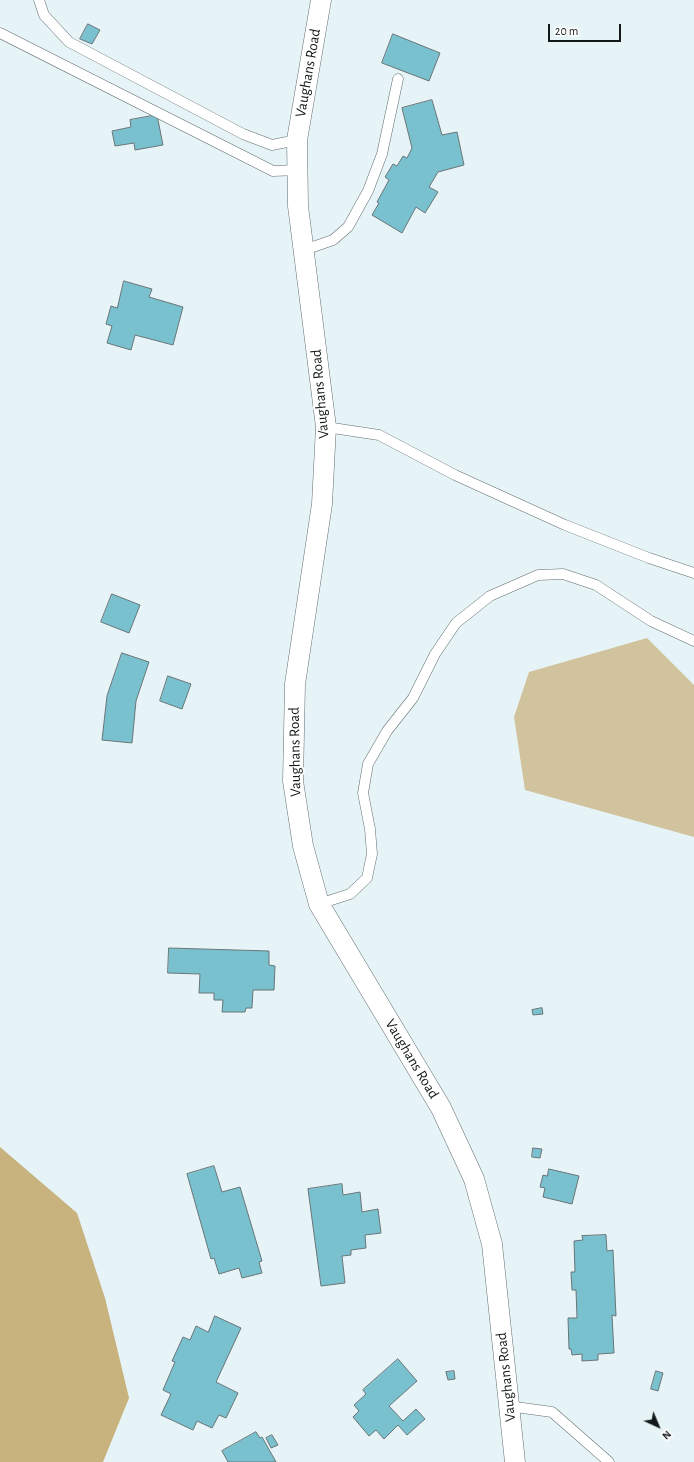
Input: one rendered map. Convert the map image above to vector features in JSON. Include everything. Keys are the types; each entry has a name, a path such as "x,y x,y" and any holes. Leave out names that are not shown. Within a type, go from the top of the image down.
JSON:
{"street":[{"name":"Vaughans Road","path":"321,0 297,140 298,206 326,427 322,504 295,684 293,774 303,846 319,904 441,1108 474,1179 492,1244 515,1462"}],"lane":[{"path":"39,0 44,15 69,42 243,134 272,145 297,140"},
{"path":"0,33 274,171 298,170"},
{"path":"304,250 334,240 348,227 368,191 382,154 398,79"},
{"path":"326,427 379,435 455,475 565,525 649,558 694,573"},
{"path":"319,904 350,894 367,878 372,854 370,829 363,793 368,764 387,731 413,698 435,654 456,623 490,596 538,575 563,574 596,585 651,621 694,641"},
{"path":"508,1406 552,1412 610,1462"}],"shaded area":[{"path":"647,638 694,685 694,837 525,790 514,717 529,672"},
{"path":"0,1147 77,1213 105,1298 129,1398 103,1462 0,1462"}],"building":[{"path":"88,24 100,30 92,44 80,39"},
{"path":"393,34 440,53 429,81 382,63"},
{"path":"432,100 442,135 457,132 464,165 438,172 429,187 438,192 425,213 416,207 402,233 372,215 389,180 385,177 393,164 397,166 403,156 407,158 412,148 402,108"},
{"path":"157,115 163,145 135,150 134,143 115,146 112,131 131,127 130,120"},
{"path":"124,281 152,289 149,297 183,307 173,345 135,335 131,350 107,343 112,326 106,324 111,306 117,308"},
{"path":"112,594 140,605 129,633 101,622"},
{"path":"122,653 149,662 136,701 132,743 102,740 107,696"},
{"path":"168,676 191,684 182,709 160,701"},
{"path":"169,948 269,951 269,965 275,966 274,990 253,990 252,1008 246,1008 245,1012 222,1012 223,1000 214,1000 214,993 199,993 200,974 168,973"},
{"path":"542,1008 543,1014 533,1015 532,1010"},
{"path":"533,1148 542,1149 540,1158 532,1157"},
{"path":"214,1166 222,1192 240,1187 262,1261 259,1262 262,1273 242,1278 239,1268 219,1274 214,1258 211,1259 187,1174"},
{"path":"549,1169 579,1176 572,1204 543,1197 545,1188 540,1187 543,1175 547,1176"},
{"path":"342,1184 343,1195 360,1192 362,1212 378,1209 381,1233 365,1235 366,1248 351,1250 351,1255 342,1256 345,1283 321,1286 308,1189"},
{"path":"606,1235 607,1251 613,1250 616,1316 612,1315 614,1353 598,1354 598,1360 582,1361 582,1354 572,1355 571,1349 569,1349 568,1318 577,1318 576,1290 572,1290 571,1272 575,1272 574,1241 583,1240 582,1236"},
{"path":"215,1316 241,1328 216,1382 238,1393 226,1418 219,1415 212,1428 197,1421 193,1430 161,1415 171,1394 163,1390 175,1362 172,1361 183,1337 190,1340 196,1326 208,1332"},
{"path":"398,1359 417,1381 389,1406 403,1421 416,1409 425,1419 407,1435 398,1425 384,1439 376,1430 369,1436 353,1417 359,1411 354,1405 366,1394 363,1390"},
{"path":"454,1371 455,1379 448,1380 446,1372"},
{"path":"656,1371 663,1373 658,1391 651,1389"},
{"path":"256,1432 260,1438 262,1437 276,1462 228,1462 222,1451"},
{"path":"272,1435 278,1445 271,1448 266,1438"}]}
